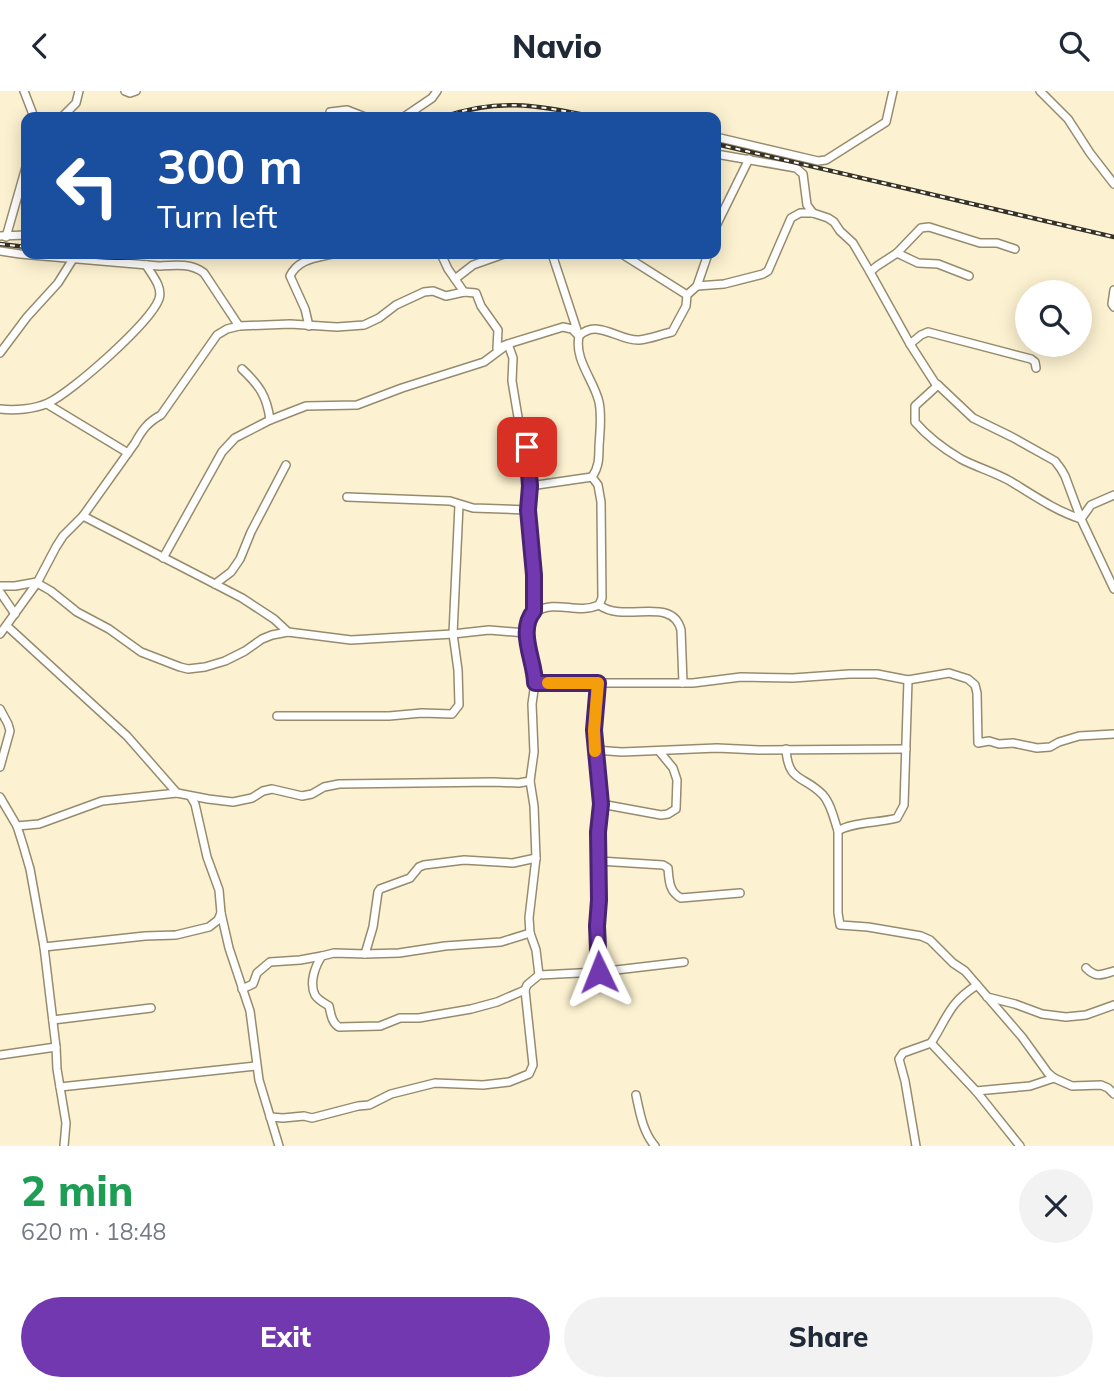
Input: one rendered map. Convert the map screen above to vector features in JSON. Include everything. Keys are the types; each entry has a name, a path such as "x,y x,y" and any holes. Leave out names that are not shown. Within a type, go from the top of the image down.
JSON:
{"street":[{"path":"24,91 32,112"},
{"path":"67,112 76,103 79,91"},
{"path":"125,91 136,91"},
{"path":"411,112 432,98 437,91"},
{"path":"721,138 818,161 826,160 886,123 893,91"},
{"path":"1040,91 1068,119 1114,184"},
{"path":"330,112 352,112"},
{"path":"721,155 796,168 803,174 807,205 813,213"},
{"path":"721,216 749,159"},
{"path":"21,182 3,237 21,235"},
{"path":"697,286 724,284 768,271 791,218 800,213 813,213 834,222 839,231 853,243 935,383 973,418 1013,437 1055,461 1062,468 1081,519 1114,589"},
{"path":"870,272 898,253 921,228 929,227 980,243 997,243 1015,249"},
{"path":"0,251 21,254"},
{"path":"898,253 918,263 938,264 969,276"},
{"path":"0,353 27,317 58,283 73,259 195,266 204,273 239,326"},
{"path":"309,259 296,267 290,276 305,309 309,326"},
{"path":"443,259 464,292"},
{"path":"454,279 473,265 490,259"},
{"path":"530,486 592,477 598,462 601,415 599,401 585,370 579,349 579,335 554,259"},
{"path":"630,259 687,296"},
{"path":"579,335 585,330 599,329 636,340 673,332 686,306 687,296 697,286 706,259"},
{"path":"0,409 23,409 47,404 64,394 131,336 158,300 160,289 146,265"},
{"path":"0,634 37,583 56,547 83,516 149,421 161,415 217,335 227,329 290,324 337,327 364,325 396,305 424,292 433,291 446,296 464,292 476,293 481,306 498,330 497,348 564,327 572,328 579,335"},
{"path":"1114,291 1114,307"},
{"path":"910,344 928,332 1031,359 1036,368"},
{"path":"163,558 222,452 235,438 306,406 357,405 484,362 508,344"},
{"path":"508,344 513,358 512,381 519,423 527,447 530,486 528,510 534,575 534,611 526,633 535,673 532,704 534,752 530,781 536,858 529,918 539,975"},
{"path":"242,369 259,385 269,405 270,420"},
{"path":"938,385 915,406 915,422 925,434 961,459 991,471 1031,495 1081,519"},
{"path":"47,404 128,453"},
{"path":"215,584 231,572 240,559 286,465"},
{"path":"534,611 556,605 588,609 599,605 602,598 601,502 598,485 592,477"},
{"path":"1081,519 1091,505 1114,495"},
{"path":"347,498 439,500 473,508 528,510"},
{"path":"277,716 452,713 459,705 453,634 460,505"},
{"path":"83,516 242,598 288,632"},
{"path":"0,586 37,583 141,652 188,669 225,661 262,639 288,632 351,640 489,630 526,633"},
{"path":"0,592 15,614"},
{"path":"599,605 607,611 670,613 676,618 681,630 683,683"},
{"path":"7,626 127,736 177,793"},
{"path":"535,683 683,683 741,677 793,678 849,674 877,674 908,680 949,673 968,678 975,685 978,743 1013,743 1037,748 1050,747 1080,736 1114,734"},
{"path":"838,831 845,826 897,818 904,805 908,680"},
{"path":"598,683 594,730 601,804 598,832 599,972"},
{"path":"0,709 10,731 0,767"},
{"path":"595,750 622,753 717,748 906,749"},
{"path":"786,749 790,769 824,796 838,831 840,925 868,927 930,940 964,971 1022,1037 1054,1079 1072,1086 1101,1085 1114,1094"},
{"path":"601,804 661,815 676,809 677,779 673,768 659,751"},
{"path":"17,827 39,824 102,801 177,793 233,802 252,798 272,789 302,796 339,784 530,781"},
{"path":"0,797 17,827 30,869 44,947 57,1047 66,1123 64,1146"},
{"path":"191,797 219,890 229,948 250,1011 256,1066 279,1146"},
{"path":"366,954 380,889 410,878 419,867 433,863 464,860 513,863 536,858"},
{"path":"599,861 663,865 668,868 671,889 681,898 740,893"},
{"path":"44,947 187,933 209,927 218,920 221,913"},
{"path":"242,989 253,984 257,974 270,963 334,953 399,953 500,942 530,933"},
{"path":"322,956 314,973 314,993 329,1006 331,1018 339,1027 380,1025 400,1018 419,1018 471,1009 525,990"},
{"path":"270,1118 312,1118 369,1105 391,1094 435,1083 509,1082 529,1074 533,1065 525,990 539,975 599,972 684,962"},
{"path":"1086,968 1096,975 1114,971"},
{"path":"916,1146 900,1059 903,1053 931,1043 942,1020 955,1002 976,985"},
{"path":"986,997 1042,1014 1066,1017 1114,1005"},
{"path":"53,1020 151,1008"},
{"path":"931,1043 976,1091 1020,1146"},
{"path":"0,1055 57,1047"},
{"path":"60,1087 256,1066"},
{"path":"976,1091 1030,1086 1054,1079"},
{"path":"636,1095 645,1130 655,1146"}],"railway":[{"path":"460,112 502,105 566,112"},
{"path":"721,145 1114,237"},
{"path":"0,244 21,246"}],"slow traffic":[{"path":"548,683 598,683 595,751"}],"route":[{"path":"527,447 534,611 526,633 535,683 598,683 594,730 601,804 597,913 599,972"}]}
